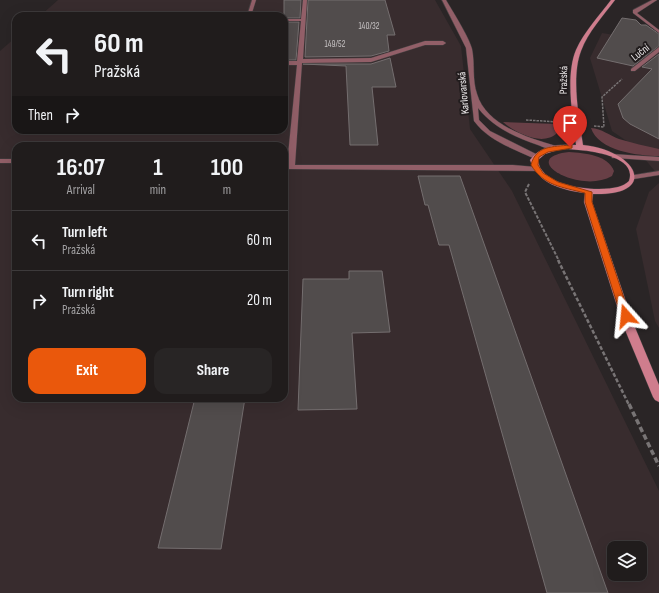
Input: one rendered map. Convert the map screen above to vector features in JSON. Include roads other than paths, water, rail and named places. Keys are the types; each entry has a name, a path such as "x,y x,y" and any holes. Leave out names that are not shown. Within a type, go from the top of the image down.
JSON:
{"main road":[{"name":"Pražská","path":"580,147 577,124 574,65 577,52 613,0"},
{"path":"580,147 615,156 630,166 634,177 632,183 616,191 589,192 556,183 544,177 536,169 534,160 536,156 546,150 553,148 580,147"},
{"path":"589,192 588,202 626,316 648,375 659,396"}],"street":[{"path":"250,12 254,0"},
{"path":"305,0 300,62 288,167 513,167 536,169"},
{"name":"Karlovarská","path":"444,0 469,48 475,116 479,124 497,137 536,156"},
{"name":"Luční","path":"655,0 635,11 635,13 659,32"},
{"path":"288,20 304,20"},
{"path":"288,62 371,60 425,44 443,43"},
{"name":"Luční","path":"633,70 659,49"},
{"path":"474,95 484,110 508,131 517,136 553,148"},
{"path":"615,156 659,159"},
{"path":"0,160 12,161"},
{"path":"634,177 659,173"}]}
